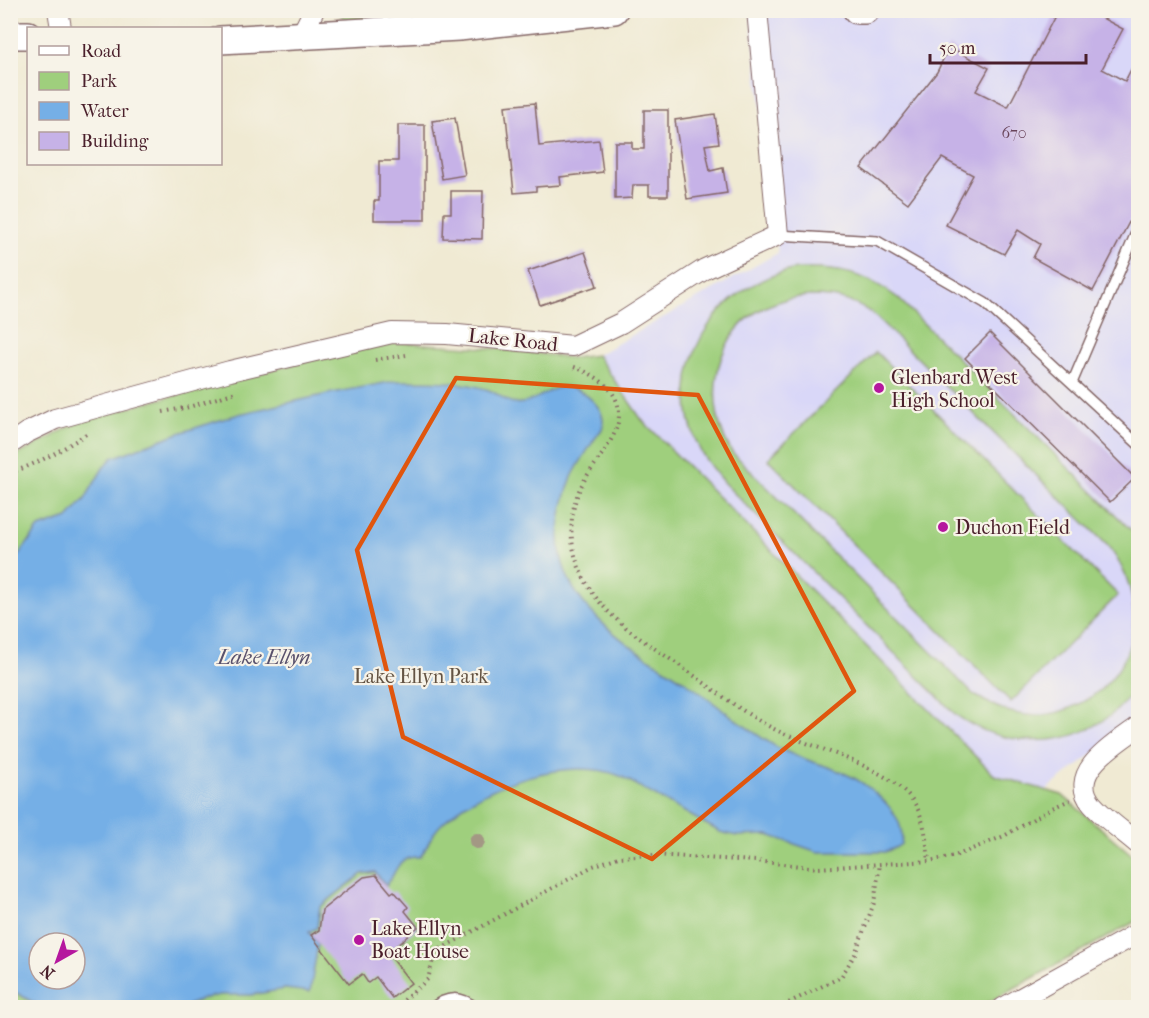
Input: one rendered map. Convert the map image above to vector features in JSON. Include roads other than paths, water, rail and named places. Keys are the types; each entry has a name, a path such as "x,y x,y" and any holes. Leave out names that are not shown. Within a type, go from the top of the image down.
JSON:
{"street":[{"path":"58,10 61,27"},
{"path":"301,36 314,10"},
{"path":"222,40 459,27 614,10"},
{"path":"757,10 778,235"},
{"path":"857,10 865,10"},
{"path":"10,35 27,35"},
{"name":"Lake Road","path":"10,444 26,433 55,419 230,371 392,333 447,334 573,346 621,323 705,269 778,235"},
{"path":"1138,727 1101,755 1090,768 1084,788 1092,805 1138,844"},
{"path":"1003,1008 1138,933"}],"lane":[{"path":"1072,382 1138,228"},
{"path":"778,235 877,241 985,303 1138,444"},
{"path":"432,1008 440,1001 460,998 470,1002 475,1008"}],"water":[{"name":"Lake Ellyn","path":"395,381 430,381 478,387 492,391 513,403 528,401 558,388 573,388 579,391 599,409 603,422 602,429 571,479 562,509 559,531 560,552 573,588 597,618 612,632 764,739 786,752 847,775 869,788 888,805 898,820 902,836 901,844 885,852 818,852 768,835 737,836 720,832 620,776 600,770 553,771 505,785 462,807 434,833 420,857 406,859 398,866 386,886 375,872 362,874 320,907 317,928 309,932 318,944 310,992 285,989 251,995 220,995 201,999 185,1007 43,1008 11,990 11,560 18,556 39,528 68,518 85,499 103,468 112,458 239,414"}],"place":[{"name":"Glenbard West High School","path":"879,388"},
{"name":"Duchon Field","path":"943,527"},
{"name":"Lake Ellyn Boat House","path":"359,940"}],"park label":[{"name":"Lake Ellyn Park","path":"421,676"}]}
